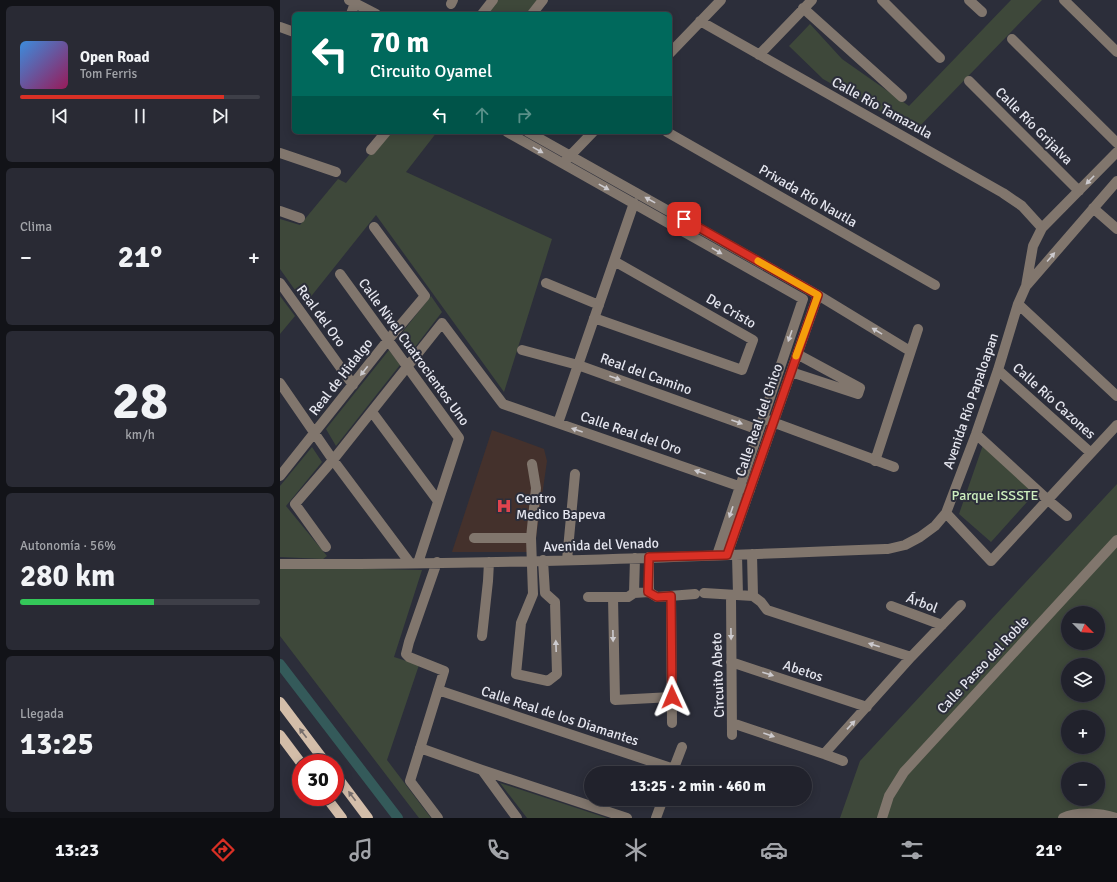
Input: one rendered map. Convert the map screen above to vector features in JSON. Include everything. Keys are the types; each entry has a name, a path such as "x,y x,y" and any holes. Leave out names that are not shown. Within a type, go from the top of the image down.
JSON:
{"main road":[{"path":"280,702 319,754"},
{"path":"280,735 294,754"},
{"path":"344,786 368,818"},
{"path":"333,806 342,818"}],"street":[{"path":"484,12 493,0"},
{"path":"534,12 543,0"},
{"path":"672,51 721,0"},
{"path":"759,55 812,0"},
{"path":"882,0 940,58"},
{"path":"969,0 982,12"},
{"path":"1064,0 1117,52"},
{"path":"351,12 352,2 372,12"},
{"path":"803,8 902,97"},
{"name":"Calle Río Tamazula","path":"700,21 1003,193 1022,206 1042,228"},
{"path":"280,27 292,31"},
{"path":"1012,39 1117,143"},
{"name":"Calle Río Grijalva","path":"969,81 1079,191"},
{"path":"371,150 384,134"},
{"path":"510,134 803,299 740,486 727,555"},
{"path":"532,134 818,295 910,351"},
{"path":"563,164 592,134"},
{"name":"Privada Río Nautla","path":"671,134 936,285"},
{"name":"Avenida Río Papaloapan","path":"920,537 935,526 946,513 998,370 1018,304 1026,286 1034,246 1042,228 1117,152"},
{"path":"280,153 336,172"},
{"name":"Avenida Río Papaloapan","path":"1026,286 1117,181"},
{"path":"558,423 634,203"},
{"path":"1093,208 1117,229"},
{"path":"280,211 300,218"},
{"name":"Real de Hidalgo","path":"280,476 388,340 425,296 374,227"},
{"name":"De Cristo","path":"594,318 742,370 753,340 614,261"},
{"name":"Calle Nivel Cuatrocientos Uno","path":"340,274 459,438 438,501 414,563"},
{"name":"Real del Oro","path":"280,283 353,385"},
{"path":"546,283 599,304"},
{"name":"Calle Real del Chico","path":"727,555 818,295"},
{"path":"1018,304 1117,396"},
{"name":"Calle Real del Oro","path":"408,368 442,323 503,404 750,490"},
{"path":"875,460 918,329"},
{"name":"Real del Camino","path":"522,350 578,365 759,430"},
{"path":"791,372 858,394 860,388 797,354"},
{"path":"326,547 295,504 334,460 408,368"},
{"name":"Calle Río Cazones","path":"998,370 1091,453"},
{"path":"280,383 334,460 414,563"},
{"path":"372,412 438,501"},
{"path":"762,418 894,467"},
{"path":"946,513 991,561 1117,425"},
{"path":"976,434 1067,516"},
{"path":"532,464 536,488 531,538 534,594 521,623 516,674 548,681 557,674 555,602 545,593 543,560"},
{"path":"567,560 575,474"},
{"name":"Avenida del Venado","path":"280,564 532,561 888,549 905,545 920,537"},
{"path":"474,538 531,538"},
{"name":"Calle Paseo del Roble","path":"882,818 890,796 904,772 1117,540"},
{"path":"752,554 753,596"},
{"name":"Circuito Abeto","path":"727,555 734,595 731,662 732,722 843,761"},
{"path":"648,592 649,557"},
{"path":"634,592 635,558"},
{"path":"437,562 408,642 406,654 409,657 444,671 410,780 438,818"},
{"path":"482,636 489,562"},
{"path":"588,598 628,597 634,592 648,592 657,597 700,593 753,596 761,602 767,610 912,657"},
{"path":"534,594 545,593"},
{"path":"671,596 672,723"},
{"path":"613,597 614,700 672,697"},
{"path":"824,754 961,605"},
{"name":"Árbol","path":"891,606 942,626"},
{"name":"Abetos","path":"731,662 867,707"},
{"name":"Calle Real de los Diamantes","path":"438,690 658,766"},
{"path":"732,722 732,736"},
{"path":"675,766 682,747"},
{"path":"420,748 627,818"},
{"path":"482,770 517,818"},
{"path":"656,818 660,806"},
{"path":"1063,818 1067,816 1089,814 1111,816 1116,818"}],"shaded area":[{"name":"Centro Medico Bapeva","path":"492,430 544,449 547,461 534,552 452,552"}],"green space":[{"path":"495,0 540,0 531,12 485,12"},
{"path":"1011,0 1042,0 915,131 823,79 789,46 810,24 842,59 909,106"},
{"path":"386,134 435,134 406,172 552,239 504,392 376,215 305,304 280,269 280,219 300,225 338,179 346,183"},
{"path":"280,296 295,316 280,334"},
{"path":"431,296 442,312 409,355 397,339"},
{"path":"389,350 400,365 336,446 326,429"},
{"name":"Parque ISSSTE","path":"983,445 1036,492 991,542 959,514"},
{"path":"312,447 322,462 286,506 327,556 323,559 280,557 280,486"},
{"path":"1117,484 1117,818 840,818 860,761"},
{"path":"280,567 422,570 394,657 419,665 387,760 431,818 419,818 280,636"},
{"path":"500,783 607,818 527,818"}],"waterway":[{"path":"280,664 398,818"}],"slow traffic":[{"path":"758,261 818,295 796,356"}],"place":[{"name":"Centro Medico Bapeva","path":"504,506"}],"route":[{"path":"672,697 671,596 657,597 648,592 649,557 727,555 818,295 684,219"}]}
